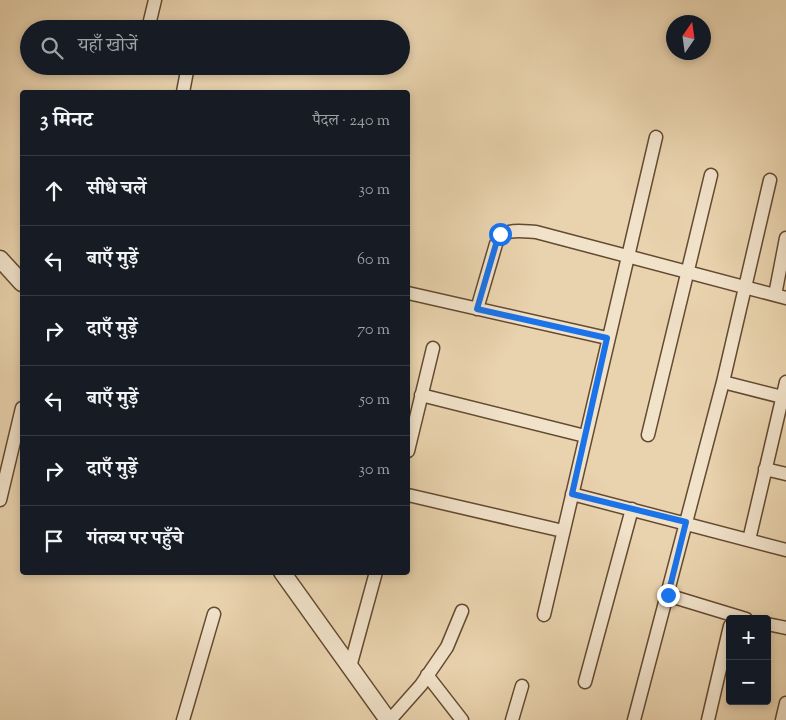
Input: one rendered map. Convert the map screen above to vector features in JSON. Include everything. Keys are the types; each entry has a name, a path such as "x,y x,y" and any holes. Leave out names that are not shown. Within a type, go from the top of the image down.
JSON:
{"street":[{"path":"150,20 155,0"},
{"path":"182,90 186,75"},
{"path":"544,615 607,338 656,137"},
{"path":"648,435 711,175"},
{"path":"634,720 723,382 770,180"},
{"path":"477,309 500,234 509,231 536,232 780,297 786,238"},
{"path":"0,259 20,281"},
{"path":"410,294 607,338"},
{"path":"410,442 433,348"},
{"path":"723,382 785,398"},
{"path":"750,540 765,469 785,398 786,382"},
{"path":"421,395 585,436"},
{"path":"0,500 20,416"},
{"path":"765,469 786,474"},
{"path":"572,494 686,522 786,550"},
{"path":"410,495 563,531"},
{"path":"585,682 632,509"},
{"path":"284,575 389,720 427,675 447,647 462,611"},
{"path":"350,667 375,575"},
{"path":"668,595 726,618"},
{"path":"183,720 214,614"},
{"path":"771,625 786,628"},
{"path":"708,720 726,642"},
{"path":"427,675 462,720"},
{"path":"512,720 522,686"},
{"path":"782,720 786,703"}],"route":[{"path":"500,234 477,309 607,338 572,494 686,522 668,595"}]}
